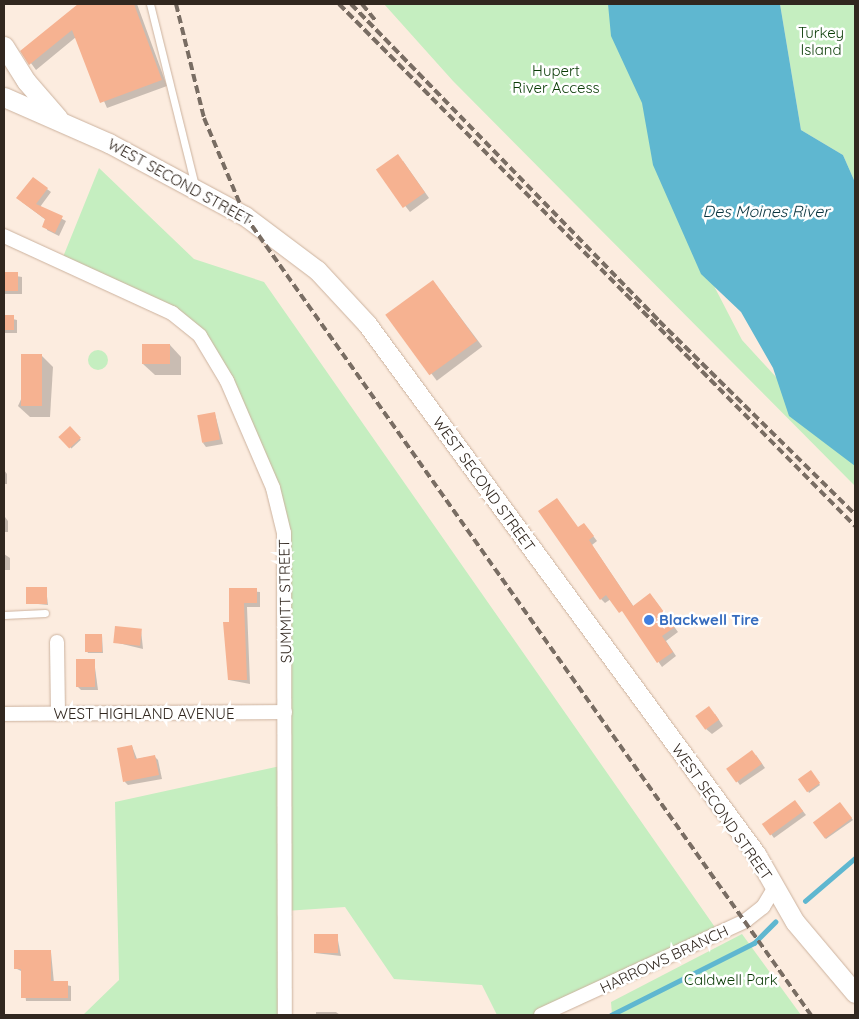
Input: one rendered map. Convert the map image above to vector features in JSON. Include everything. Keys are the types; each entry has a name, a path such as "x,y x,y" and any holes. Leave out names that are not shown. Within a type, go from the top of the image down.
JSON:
{"main road":[{"path":"4,46 26,81 61,120"},
{"name":"WEST SECOND STREET","path":"4,97 61,120 197,193 245,216 317,270 367,324 756,854 795,922 855,993"}],"street":[{"name":"SUMMITT STREET","path":"4,236 172,312 200,336 227,381 273,488 284,533 285,1015"},
{"path":"57,642 58,714"},
{"name":"WEST HIGHLAND AVENUE","path":"4,714 285,712"},
{"name":"HARROWS BRANCH","path":"541,1015 746,921 763,907 775,887"}],"lane":[{"path":"150,4 197,193"},
{"path":"4,615 45,613"}],"green space":[{"name":"Hupert River Access","path":"384,4 622,4 685,230 742,340 855,463 855,486 453,81"},
{"name":"Turkey Island","path":"780,4 855,4 855,215 851,212 854,180 843,155 801,130"},
{"path":"99,168 194,259 264,282 719,933 541,1015 497,1015 482,985 394,979 345,907 285,911 285,1015 83,1015 119,980 115,802 285,765 286,635 273,488 200,336 172,313 61,262"},
{"path":"98,350 105,353 108,360 105,367 98,370 91,367 88,360 91,353"},
{"name":"Caldwell Park","path":"742,934 801,1015 612,1015 611,1002"}],"water":[{"name":"Des Moines River","path":"608,4 780,4 801,130 843,155 854,180 855,466 789,416 773,368 741,312 701,274 653,165 642,103 611,36"}],"building":[{"path":"78,4 134,4 162,80 100,103 72,30 29,65 20,51"},
{"path":"398,154 425,193 403,208 376,169"},
{"path":"33,177 48,188 36,204 63,216 55,233 42,227 45,219 16,198"},
{"path":"4,272 18,272 18,291 4,291"},
{"path":"433,280 477,341 429,375 385,315"},
{"path":"4,315 14,315 14,330 4,330"},
{"path":"142,344 170,344 170,364 142,364"},
{"path":"21,354 42,354 42,406 21,406"},
{"path":"215,412 220,440 202,443 197,415"},
{"path":"70,426 81,438 69,449 58,437"},
{"path":"557,498 578,527 584,523 594,536 589,540 633,606 650,593 675,627 662,636 673,652 657,663 622,611 619,613 606,595 600,600 538,511"},
{"path":"26,587 47,587 47,604 26,604"},
{"path":"229,588 257,588 257,603 244,603 247,680 228,680 223,622 229,622"},
{"path":"115,626 142,629 140,646 113,643"},
{"path":"85,634 102,634 102,652 85,652"},
{"path":"76,659 95,659 95,687 76,687"},
{"path":"709,706 719,720 705,730 695,716"},
{"path":"132,745 135,759 155,755 159,775 123,782 117,748"},
{"path":"752,750 762,764 736,783 726,769"},
{"path":"811,770 820,783 807,792 798,779"},
{"path":"795,800 803,811 770,835 762,824"},
{"path":"840,802 852,818 825,838 813,822"},
{"path":"314,934 338,934 338,953 314,953"},
{"path":"14,950 51,950 51,981 68,981 68,998 21,998 21,969 14,969"}],"waterway":[{"name":"HARROWS BRANCH","path":"805,901 855,858"},
{"name":"HARROWS BRANCH","path":"611,1015 754,943 775,922"}],"railway":[{"path":"176,4 204,118 245,216 811,1015"},
{"path":"339,4 855,526"},
{"path":"351,4 659,321 855,514"},
{"path":"362,4 375,20"}],"place":[{"name":"Blackwell Tire","path":"649,620"}]}
